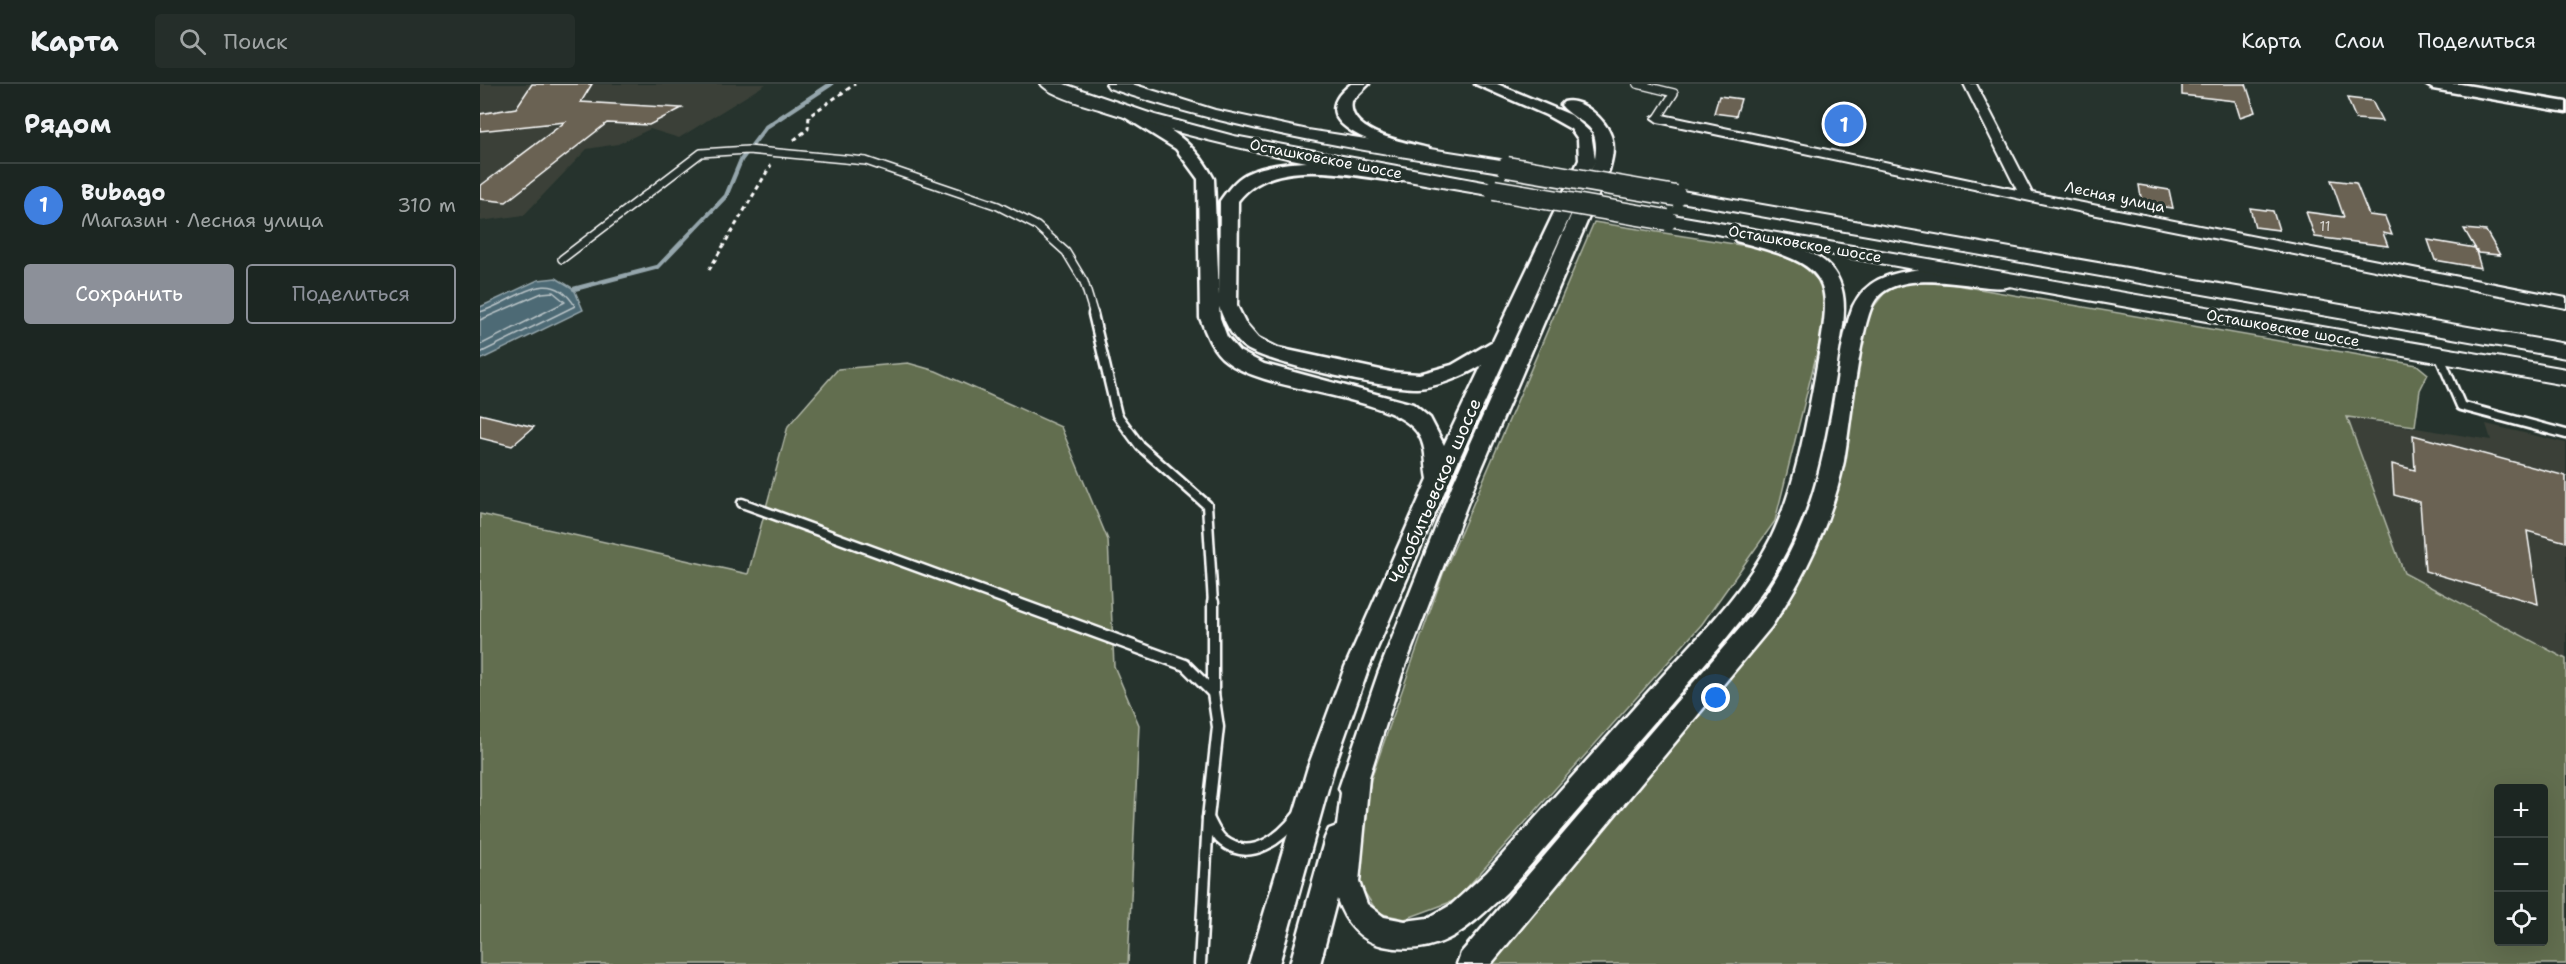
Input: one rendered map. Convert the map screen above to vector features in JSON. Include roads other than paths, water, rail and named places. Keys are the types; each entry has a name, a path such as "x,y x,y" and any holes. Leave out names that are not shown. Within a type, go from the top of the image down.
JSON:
{"main road":[{"name":"Осташковское шоссе","path":"1050,84 1187,130 1276,151 2566,377"},
{"name":"Осташковское шоссе","path":"1114,84 1207,113 1278,129 2566,351"}],"street":[{"path":"1361,84 1353,89 1344,100 1342,111 1347,122 1357,130 1383,140 1456,159"},
{"name":"Челобитьевское шоссе","path":"1305,964 1356,774 1390,674 1463,486 1601,170 1606,151 1605,138 1598,126 1587,115 1549,95 1518,84"},
{"path":"1970,84 2026,194"},
{"path":"2433,84 2566,107"},
{"name":"Челобитьевское шоссе","path":"1264,964 1321,768 1357,667 1499,345 1583,171 1587,146 1583,133 1574,125 1540,106 1486,85"},
{"path":"1119,109 1171,136 1188,148 1206,178 1210,318 1218,339 1232,356 1257,369 1406,409 1424,422 1435,442 1438,481"},
{"name":"Лесная улица","path":"1658,118 2026,194 2104,213 2566,303"},
{"path":"1437,180 1288,168 1252,178 1239,188 1229,201 1228,306 1238,327 1251,343 1273,353 1390,379 1419,381 1440,377 1459,370 1499,345"},
{"path":"1356,774 1346,882 1356,913 1377,930 1405,936 1432,932 1461,915 1497,882 1738,607 1767,568 1787,528 1801,483 1834,324 1832,286 1826,273 1812,261 1793,251 1667,220"},
{"path":"1472,964 1762,620 1791,579 1811,536 1823,499 1856,328 1862,306 1871,292 1886,282 1905,277 1933,276 2055,288"}],"lane":[{"path":"1637,84 1674,93 1658,118"},
{"path":"562,259 701,153 748,150 866,161 998,206 1037,226 1066,252 1084,282 1104,351 1117,415 1140,446 1207,505 1213,572 1213,693 1218,728 1208,819 1200,964"},
{"path":"2439,355 2461,406 2566,434"},
{"path":"742,504 1185,665 1213,693"},
{"path":"1208,819 1222,841 1237,849 1256,849 1279,840 1297,817 1321,768"}],"water":[{"path":"556,278 574,289 583,310 480,360 480,307 538,280"}],"waterway":[{"path":"574,289 658,267 726,196 741,160 766,127 831,84"}],"place":[{"name":"Bubago","path":"1844,124"}]}
